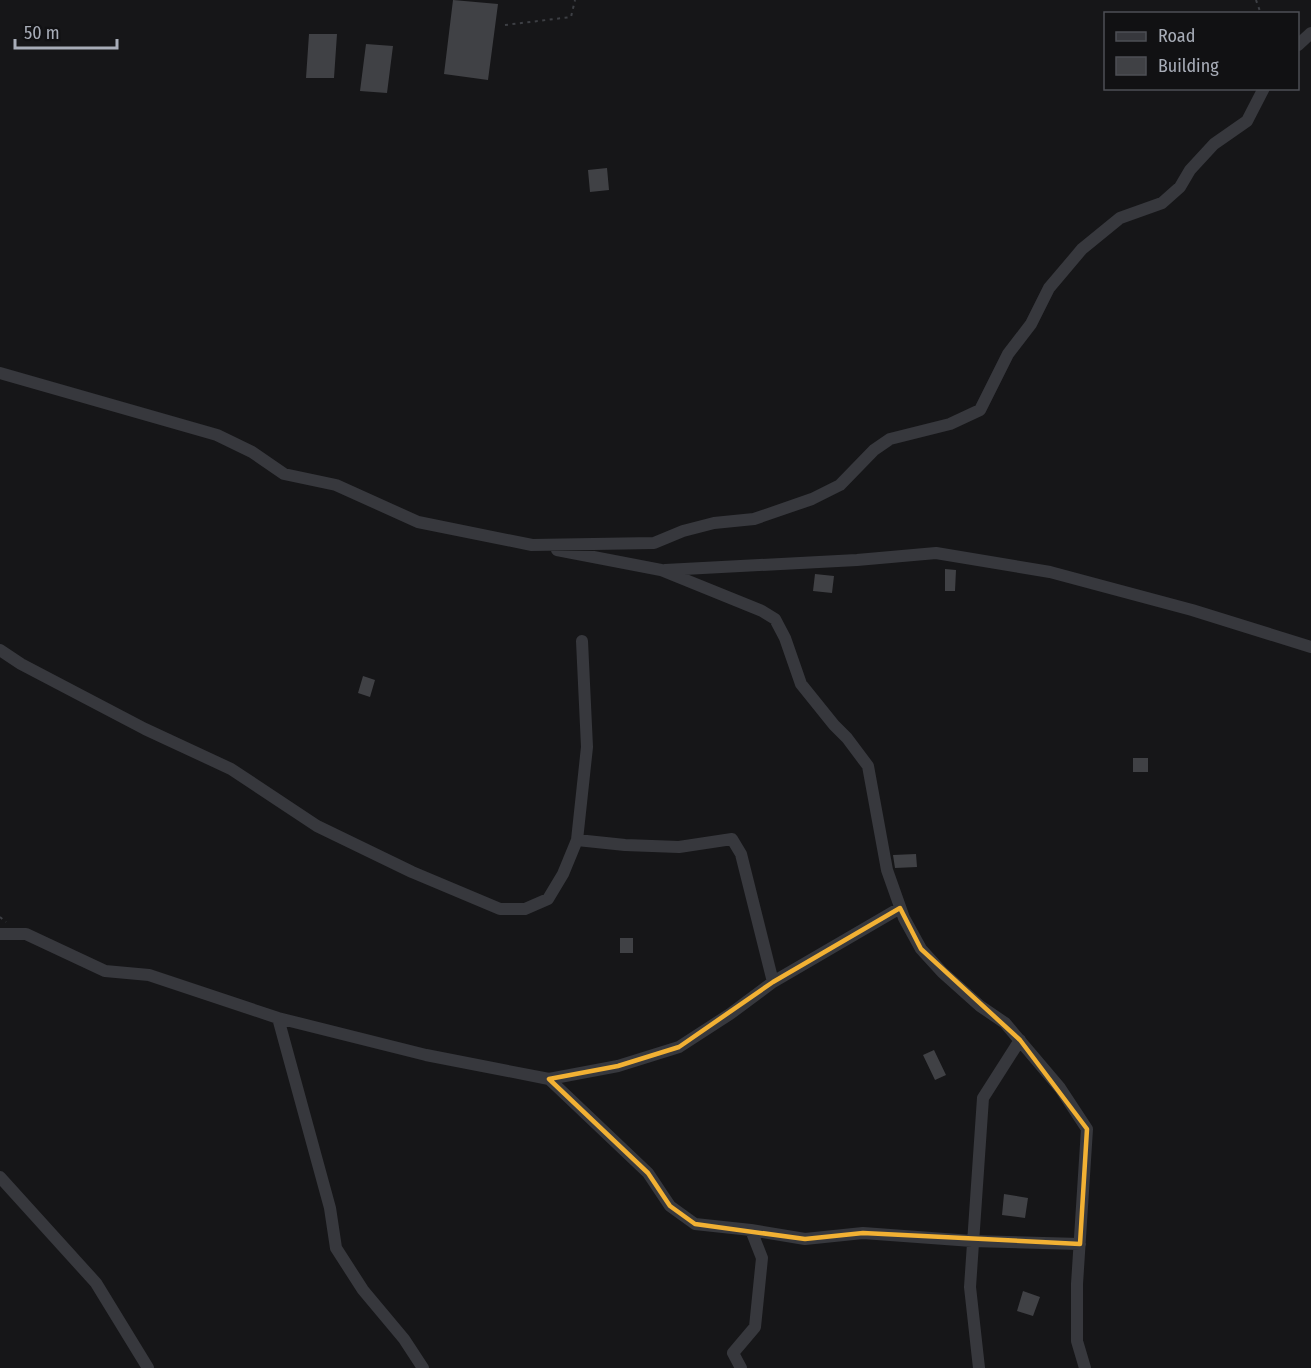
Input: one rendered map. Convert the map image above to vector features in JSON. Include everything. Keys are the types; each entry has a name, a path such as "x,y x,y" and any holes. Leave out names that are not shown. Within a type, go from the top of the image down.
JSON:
{"street":[{"path":"1299,44 1311,33"},
{"path":"532,545 654,543 714,524 754,519 812,500 840,485 874,450 890,439 950,424 980,410 1008,354 1031,324 1049,288 1082,249 1120,218 1162,203 1180,187 1190,170 1215,144 1247,121 1263,90"},
{"path":"0,373 218,435 252,452 284,474 336,485 418,522 661,570 762,611 775,620 785,638 801,684 868,766 880,838 888,870 900,908 921,949 942,972 980,1006 1005,1023 1060,1088 1087,1128 1077,1284 1077,1341 1085,1368"},
{"path":"661,570 857,560 936,553 1050,572 1192,610 1311,647"},
{"path":"0,650 21,664 146,729 231,770 317,826 412,872 500,909 525,909 548,899 563,874 577,840 587,747 582,641"},
{"path":"577,840 679,847 732,840 741,854 773,982"},
{"path":"0,934 26,934 105,971 149,975 278,1018 426,1055 549,1079 618,1066 679,1047 730,1014 773,982 900,908"},
{"path":"278,1018 330,1208 336,1248 363,1290 404,1339 423,1368"},
{"path":"979,1368 970,1287 983,1098 1020,1040"},
{"path":"549,1079 648,1173 670,1206 695,1224 805,1239 863,1233 972,1241 1080,1244"},
{"path":"0,1177 96,1283 148,1368"},
{"path":"741,1368 733,1353 755,1327 762,1258 751,1230"}],"path":[{"path":"505,25 571,17 575,0"}],"highlighted area":[{"path":"900,908 921,949 1020,1040 1087,1129 1080,1244 863,1233 805,1239 695,1224 670,1206 648,1173 549,1079 618,1066 679,1047 773,982"}],"building":[{"path":"453,0 498,4 488,80 444,74"},
{"path":"309,34 337,34 334,78 306,78"},
{"path":"366,44 393,46 387,93 360,91"},
{"path":"607,168 609,190 590,192 588,170"},
{"path":"945,569 956,570 955,591 945,591"},
{"path":"815,574 834,576 832,593 813,591"},
{"path":"363,676 375,680 370,697 358,693"},
{"path":"1133,758 1148,758 1148,772 1133,772"},
{"path":"916,854 917,867 895,868 893,855"},
{"path":"620,938 633,938 633,953 620,953"},
{"path":"934,1050 946,1075 935,1080 923,1055"},
{"path":"1004,1194 1028,1198 1025,1218 1002,1215"},
{"path":"1023,1291 1040,1297 1033,1316 1017,1311"}]}
